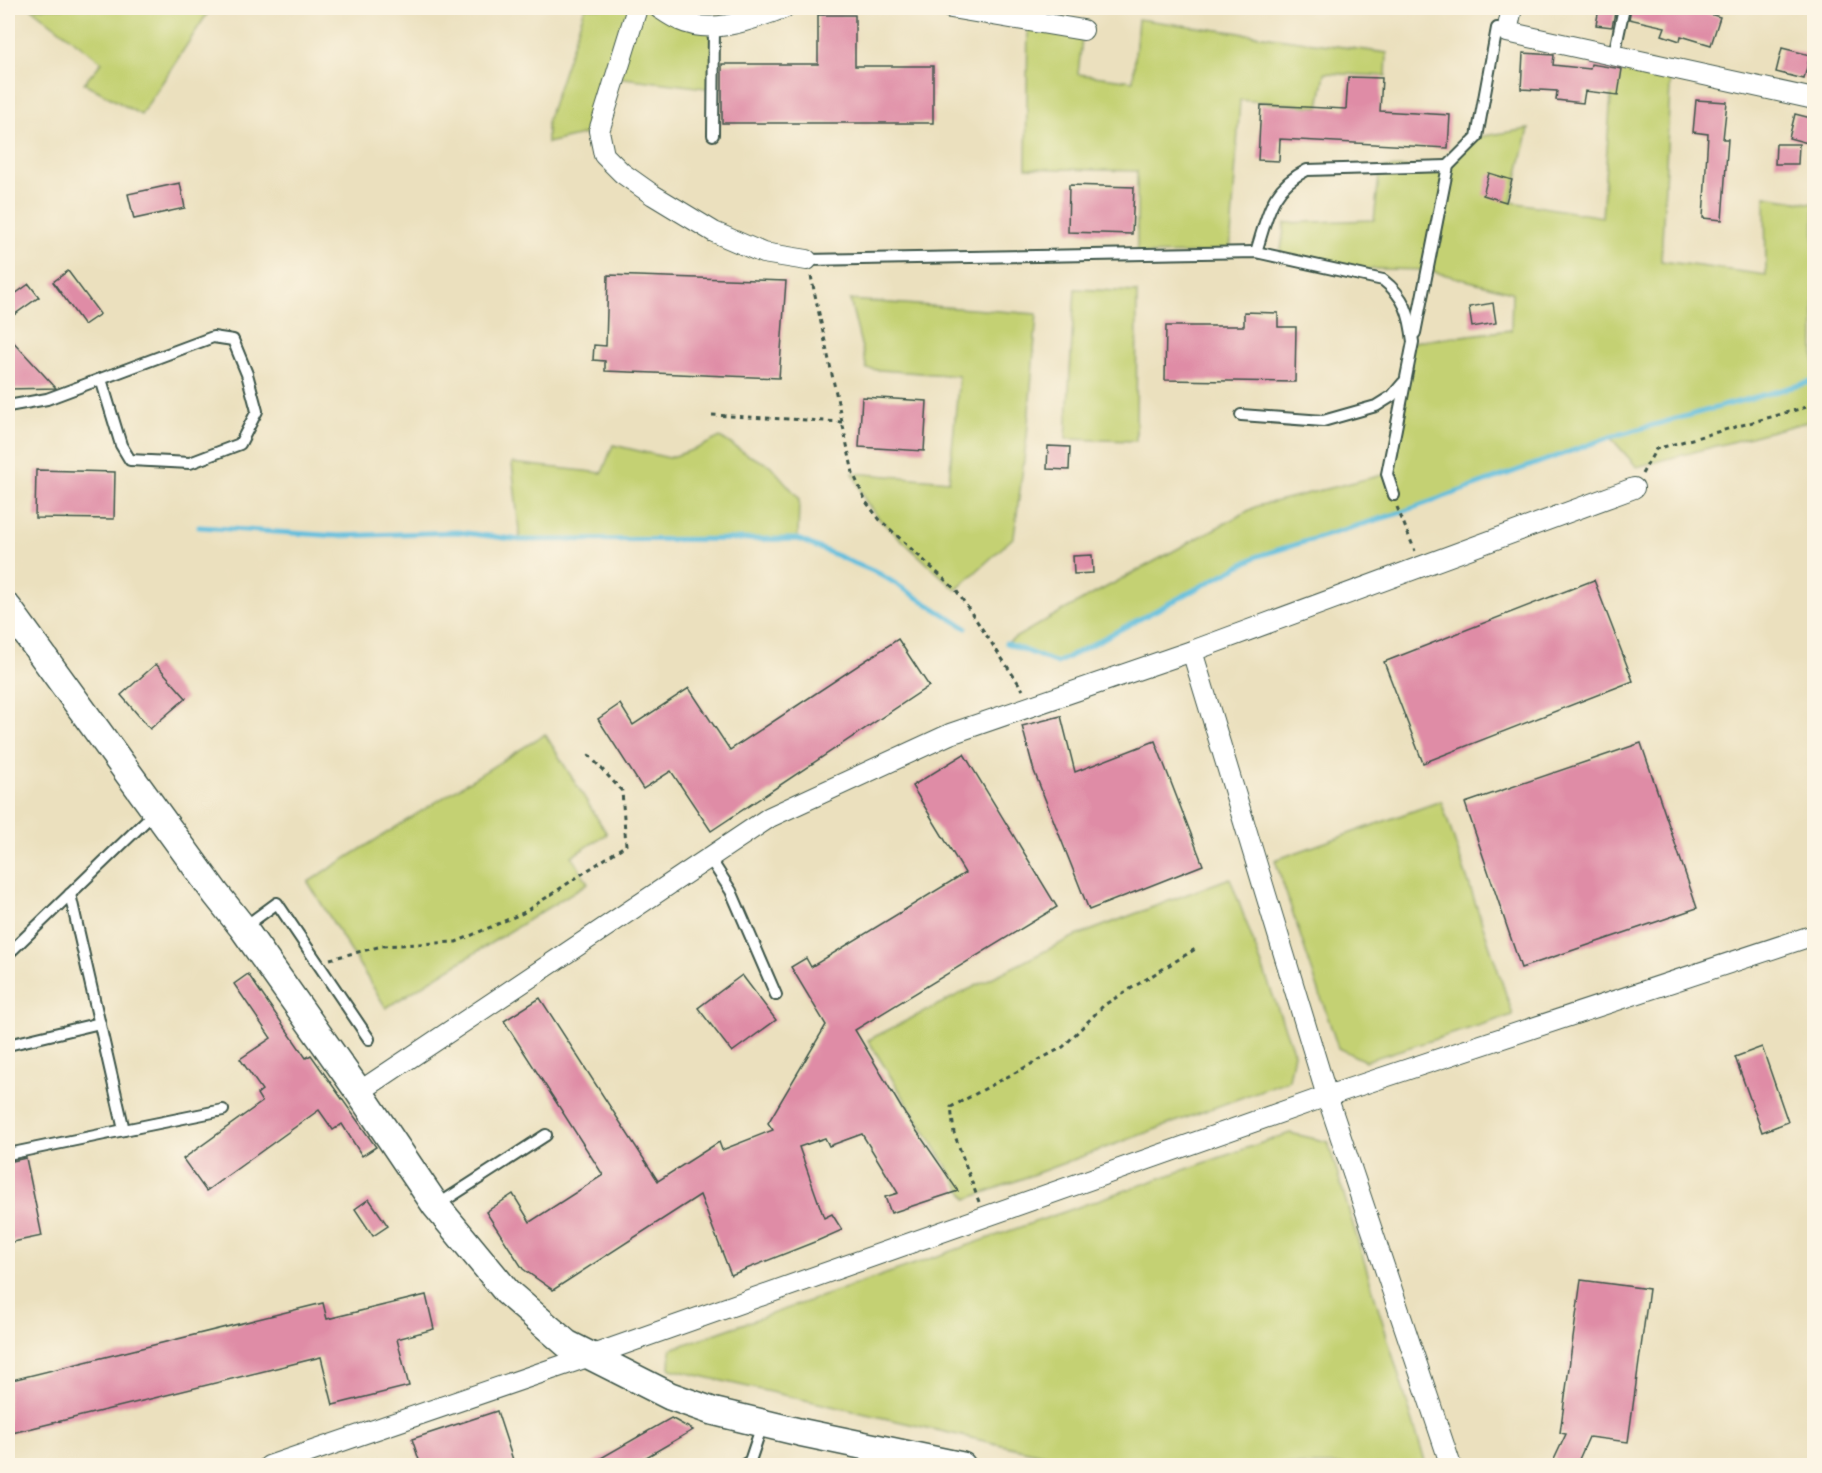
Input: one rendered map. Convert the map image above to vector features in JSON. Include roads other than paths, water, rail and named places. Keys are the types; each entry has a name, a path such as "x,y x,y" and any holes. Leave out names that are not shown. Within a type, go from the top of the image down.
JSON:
{"street":[{"path":"638,8 599,130 604,155 622,173 653,195 714,232 764,253 807,260"},
{"path":"659,8 680,21 701,26 728,26 784,8"},
{"path":"951,8 1083,30"},
{"path":"1512,8 1507,32 1815,99"},
{"path":"359,1092 770,817 950,734 1192,651 1634,488"},
{"path":"8,608 243,928 436,1206 507,1292 567,1344 670,1396 712,1412 962,1466"},
{"path":"1192,651 1327,1096 1451,1466"},
{"path":"269,1466 295,1461 1327,1096 1815,934"}],"lane":[{"path":"1614,55 1624,8"},
{"path":"713,135 714,26"},
{"path":"1394,495 1387,474 1448,166 1477,137 1497,28 1507,32"},
{"path":"1256,252 1275,195 1292,177 1307,170 1448,166"},
{"path":"807,260 1256,252 1383,280 1396,290 1406,306 1413,342"},
{"path":"8,406 47,399 213,337 233,340 247,374 257,411 240,444 190,463 130,460 121,445 101,379"},
{"path":"1241,416 1323,421 1376,406 1392,396 1405,380"},
{"path":"8,954 156,812"},
{"path":"709,857 730,891 776,995"},
{"path":"70,894 124,1130"},
{"path":"243,928 277,903 369,1039"},
{"path":"8,1045 100,1023"},
{"path":"8,1155 223,1110"},
{"path":"436,1206 546,1135"},
{"path":"741,1466 750,1461 763,1423"}],"waterway":[{"path":"1006,643 1057,663 1258,556 1399,513 1610,437 1814,381"},
{"path":"199,527 339,536 458,532 520,540 798,539 880,574 966,628"}]}
